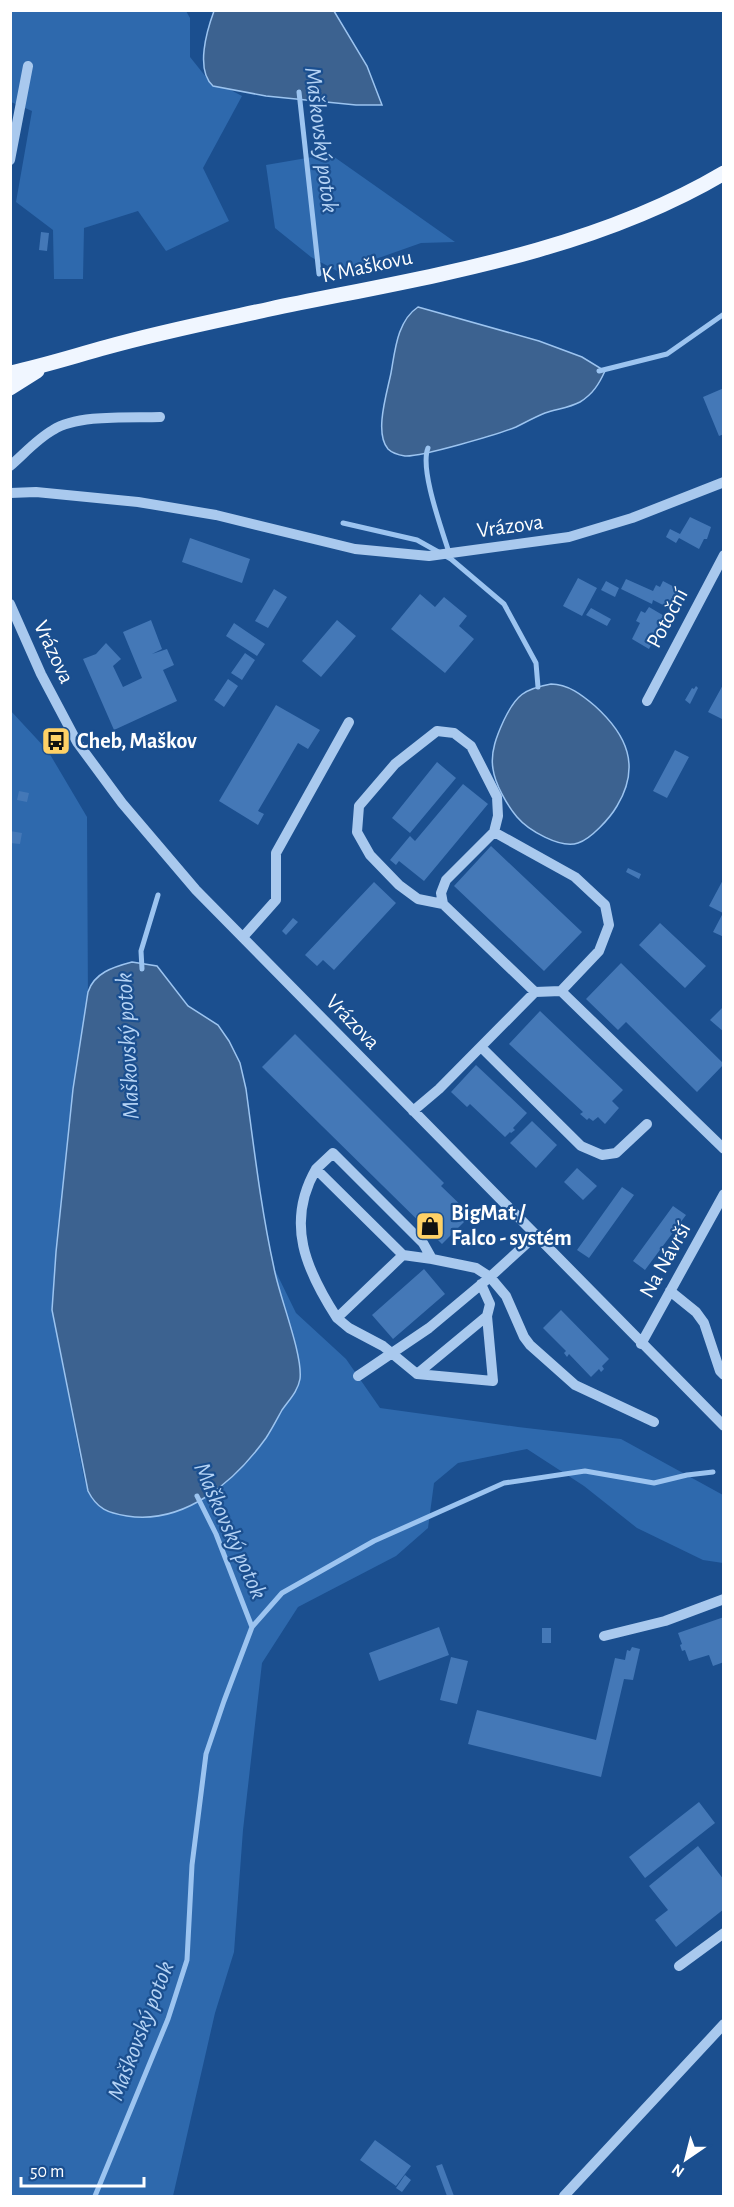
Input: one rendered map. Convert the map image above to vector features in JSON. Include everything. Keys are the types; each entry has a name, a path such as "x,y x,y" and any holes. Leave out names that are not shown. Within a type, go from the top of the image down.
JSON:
{"main road":[{"name":"K Maškovu","path":"10,373 188,327 501,259 560,243 611,226 666,203 723,173"},
{"path":"10,388 50,364"}],"street":[{"path":"10,160 28,66"},
{"path":"10,466 54,429 75,420 160,417"},
{"name":"Vrázova","path":"10,493 36,492 138,502 216,515 355,549 429,556 568,537 632,518 723,482"},
{"name":"Potoční","path":"647,701 723,555"},
{"name":"Vrázova","path":"10,604 41,674 77,742 122,803 196,890 723,1426"},
{"path":"243,937 276,900 276,853 349,722"},
{"path":"442,904 441,893 446,880 494,831 498,816 497,797 471,746 454,733 437,731 395,764 359,806 357,832 370,855 399,885 418,899 442,904 535,992"},
{"path":"413,1111 439,1089 535,992 561,991 599,951 609,925 605,905 575,877 494,831"},
{"path":"561,991 723,1149"},
{"path":"481,1047 581,1146 602,1155 616,1153 647,1124"},
{"path":"432,1259 423,1243 333,1153 316,1169 302,1198 299,1220 304,1248 318,1288 337,1318 349,1328 383,1346 417,1374 493,1381 487,1316 490,1304 481,1284"},
{"path":"316,1169 403,1256 476,1268 490,1277 506,1296 524,1337 530,1345 575,1385 654,1422"},
{"name":"Na Návrší","path":"641,1344 723,1194"},
{"path":"358,1376 429,1328 536,1235"},
{"path":"337,1318 403,1256"},
{"path":"670,1291 696,1312 704,1323 723,1376"},
{"path":"417,1374 487,1316"},
{"path":"604,1636 666,1621 723,1599"},
{"path":"679,1966 723,1932"},
{"path":"564,2196 723,2024"}],"shaded area":[{"path":"10,11 186,11 190,18 190,57 206,77 242,96 203,168 229,221 166,251 138,211 84,228 83,279 54,279 53,230 16,202 32,111 11,102"},
{"path":"330,154 455,242 421,243 339,272 311,257 275,228 266,165"},
{"path":"10,710 48,751 87,817 88,1006 52,1310 84,1478 95,1503 105,1509 120,1513 146,1516 171,1513 194,1504 216,1490 235,1473 269,1432 298,1385 300,1375 273,1266 296,1313 346,1359 380,1408 621,1439 723,1495 723,1563 703,1560 637,1528 584,1486 527,1449 458,1463 434,1483 428,1528 396,1556 298,1607 262,1663 243,1830 234,1952 215,2013 173,2196 11,2196"}],"water":[{"path":"214,11 334,11 367,66 382,105 356,105 266,96 213,86 205,70 204,50"},
{"path":"418,307 539,341 582,357 605,371 592,392 576,404 545,413 516,427 460,445 414,455 396,454 388,449 384,442 383,412 401,328 405,320"},
{"path":"551,684 574,691 590,702 615,728 627,752 628,778 617,806 600,828 578,843 554,841 536,833 522,822 502,794 493,769 492,756 495,744 508,711 522,694"},
{"path":"132,962 157,966 188,1006 218,1025 240,1063 246,1089 269,1246 300,1368 300,1379 295,1391 266,1438 239,1470 224,1484 188,1507 169,1514 148,1517 109,1512 95,1502 88,1491 52,1310 73,1089 88,992 100,975"}],"building":[{"path":"41,232 49,233 47,251 39,250"},
{"path":"724,388 724,434 719,436 703,397"},
{"path":"690,517 711,527 707,539 704,539 699,549 679,538 676,543 666,537 670,529 680,534"},
{"path":"190,538 250,559 242,583 182,562"},
{"path":"578,578 597,588 582,616 563,606"},
{"path":"626,579 653,591 656,585 660,587 663,581 680,590 671,609 653,600 652,604 621,589"},
{"path":"606,581 619,588 615,597 601,590"},
{"path":"274,589 287,597 268,628 255,621"},
{"path":"420,594 435,607 444,597 467,616 459,626 474,639 445,673 391,629"},
{"path":"649,607 666,617 649,649 632,639 640,623 636,621 641,611 645,613"},
{"path":"591,608 611,619 607,626 586,615"},
{"path":"151,620 162,649 152,654 167,649 174,665 163,670 177,701 114,730 83,659 96,654 106,643 121,659 113,666 123,687 142,678 123,632"},
{"path":"337,620 356,636 321,677 302,661"},
{"path":"234,623 265,644 257,656 226,636"},
{"path":"245,653 255,660 242,680 231,673"},
{"path":"228,679 238,686 224,707 214,700"},
{"path":"724,683 724,720 708,712"},
{"path":"696,686 698,688 690,704 685,700 692,688"},
{"path":"276,705 320,730 308,749 298,743 258,811 264,814 258,825 219,801"},
{"path":"675,750 689,757 667,798 653,791"},
{"path":"437,762 456,778 410,833 392,818"},
{"path":"463,784 488,804 424,881 399,861 396,865 390,860 410,836 415,841"},
{"path":"19,791 29,793 27,802 17,800"},
{"path":"10,831 22,833 20,844 10,843"},
{"path":"491,846 582,932 544,971 454,886"},
{"path":"628,868 641,874 639,879 626,872"},
{"path":"724,878 724,937 713,932 723,913 709,906"},
{"path":"374,882 396,903 334,970 323,960 317,966 305,955"},
{"path":"293,918 298,922 286,935 282,931"},
{"path":"660,923 706,966 685,988 639,945"},
{"path":"621,963 724,1064 697,1092 626,1022 618,1030 586,999"},
{"path":"724,1006 724,1032 710,1020"},
{"path":"540,1011 623,1090 612,1101 619,1108 605,1124 598,1117 593,1121 589,1118 587,1120 580,1114 583,1112 509,1044"},
{"path":"295,1034 444,1183 441,1186 471,1215 442,1244 262,1067"},
{"path":"476,1065 527,1113 513,1128 515,1130 505,1137 470,1104 467,1107 451,1092"},
{"path":"532,1121 557,1145 536,1168 510,1143"},
{"path":"577,1168 597,1186 583,1200 564,1182"},
{"path":"622,1187 634,1195 589,1258 577,1250"},
{"path":"673,1206 686,1215 645,1270 633,1261"},
{"path":"424,1269 445,1294 393,1339 372,1315"},
{"path":"561,1310 609,1359 602,1366 604,1369 601,1372 599,1369 591,1377 569,1354 567,1357 564,1353 566,1351 543,1328"},
{"path":"724,1617 724,1662 713,1666 709,1655 689,1661 685,1650 682,1651 678,1633"},
{"path":"439,1627 449,1655 379,1681 369,1653"},
{"path":"542,1628 551,1628 551,1643 542,1643"},
{"path":"632,1647 640,1649 633,1680 624,1679 601,1777 468,1744 477,1710 596,1740 615,1658 625,1660 627,1650 630,1651"},
{"path":"451,1657 468,1661 457,1704 440,1700"},
{"path":"699,1802 715,1823 645,1878 629,1857"},
{"path":"698,1846 724,1880 724,1909 676,1947 655,1920 668,1910 649,1886"},
{"path":"375,2140 411,2166 396,2186 360,2160"},
{"path":"442,2164 454,2196 447,2196 436,2166"},
{"path":"405,2175 411,2180 402,2192 396,2188"}],"waterway":[{"name":"Maškovský potok","path":"299,92 319,274"},
{"path":"599,371 667,354 724,314"},
{"path":"343,523 417,540 451,559 429,486 426,458 428,448"},
{"path":"451,559 504,604 536,663 538,687"},
{"name":"Maškovský potok","path":"142,969 141,951 158,895"},
{"path":"252,1627 282,1593 374,1541 504,1483 585,1471 654,1483 687,1475 713,1472"},
{"name":"Maškovský potok","path":"95,2196 168,2019 187,1960 192,1865 206,1754 252,1627 216,1534 197,1496"}],"place":[{"name":"Cheb, Maškov","path":"56,741"},
{"name":"BigMat / Falco - systém","path":"430,1226"}]}
